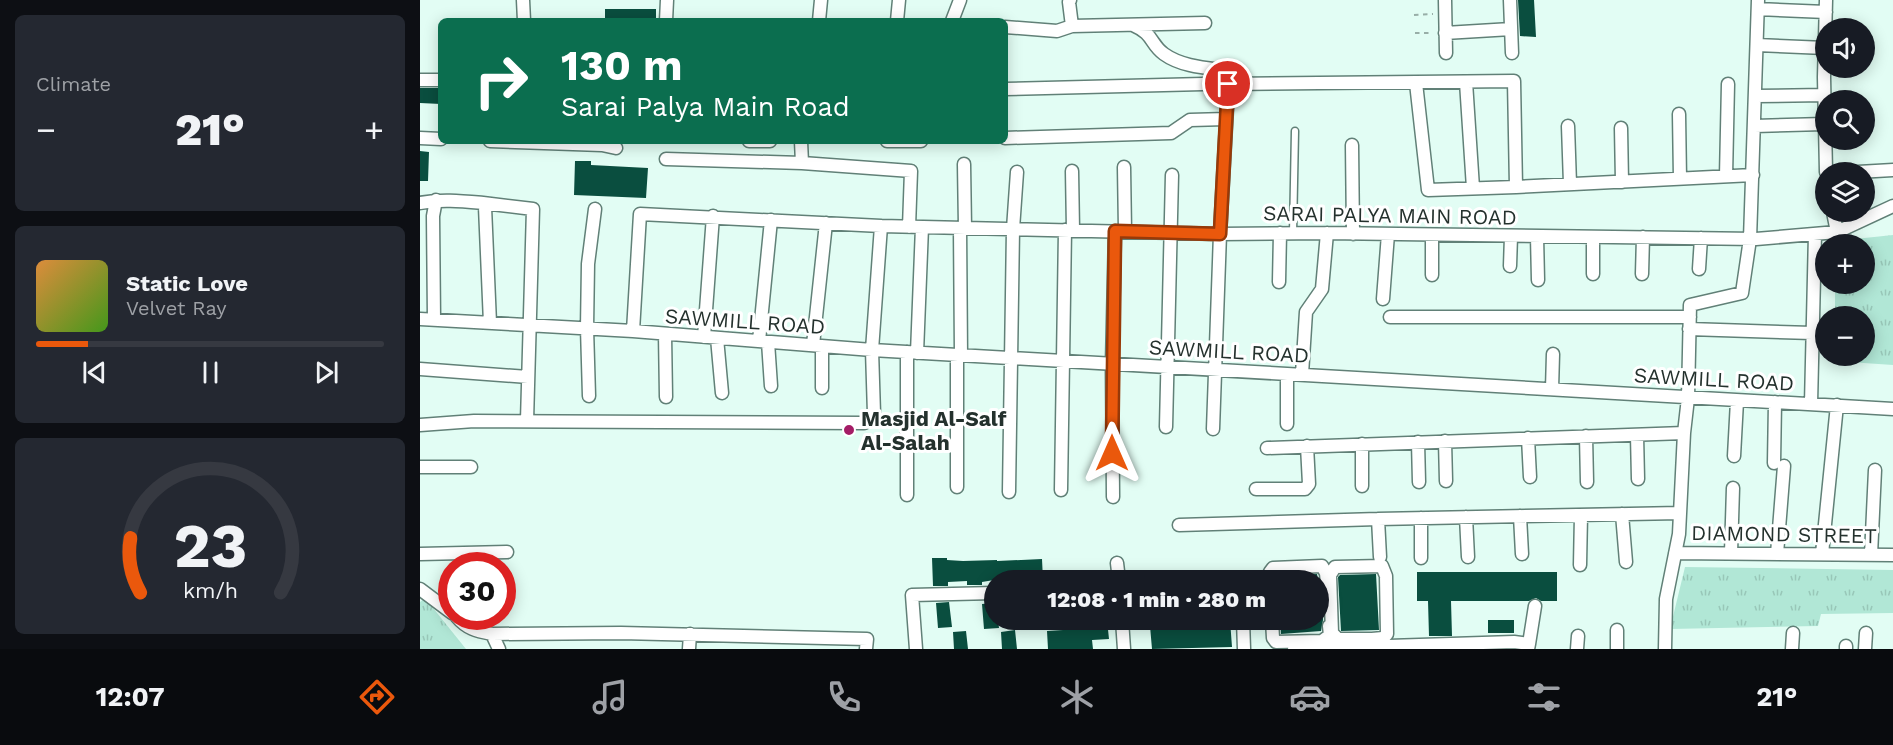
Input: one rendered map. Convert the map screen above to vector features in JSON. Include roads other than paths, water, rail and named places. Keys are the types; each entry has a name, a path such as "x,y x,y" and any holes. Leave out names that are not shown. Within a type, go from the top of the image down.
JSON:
{"street":[{"path":"524,0 524,18"},
{"path":"666,18 667,0"},
{"path":"819,18 821,0"},
{"path":"897,18 899,0"},
{"path":"953,18 960,0"},
{"path":"1070,0 1072,26"},
{"path":"1445,0 1446,53"},
{"path":"1510,0 1512,53"},
{"path":"1665,649 1666,600 1680,513 1688,398 1690,305 1742,294 1750,239 1758,5 1826,6"},
{"path":"1008,27 1057,31 1072,26 1205,23"},
{"path":"1133,25 1145,30 1161,52 1175,62 1229,71 1213,429"},
{"path":"1445,33 1511,29"},
{"path":"1757,45 1815,48"},
{"path":"420,80 438,80"},
{"path":"1228,84 1514,81 1516,187"},
{"path":"1466,82 1473,188"},
{"path":"1416,83 1428,189 1753,175"},
{"path":"1008,89 1203,84"},
{"path":"1726,176 1728,84"},
{"path":"1755,96 1815,95"},
{"path":"1679,114 1680,179"},
{"path":"1008,138 1171,133 1190,120 1226,119"},
{"path":"1755,126 1815,124"},
{"path":"1568,126 1570,184"},
{"path":"1622,128 1622,182"},
{"path":"420,138 438,139"},
{"path":"574,144 616,148"},
{"path":"801,144 802,163"},
{"path":"1352,145 1353,234"},
{"path":"666,159 802,163 911,171 909,227"},
{"path":"957,487 964,164"},
{"path":"1113,497 1112,364 1124,167"},
{"path":"1875,171 1893,170"},
{"path":"1060,490 1062,361 1072,171"},
{"path":"1009,492 1013,229 1017,172"},
{"path":"1166,427 1172,176"},
{"path":"420,202 436,200 533,209 527,421"},
{"path":"434,320 433,216 436,200"},
{"path":"483,203 487,213 490,323"},
{"name":"SARAI PALYA MAIN ROAD","path":"633,331 640,213 909,227 1220,234 1327,233 1750,239 1837,232 1893,206"},
{"path":"589,396 588,264 595,209"},
{"path":"713,216 710,337 722,393"},
{"path":"771,220 763,342 771,386"},
{"path":"1835,222 1837,232"},
{"path":"822,388 818,346 826,223"},
{"path":"420,425 474,421 864,423 874,414 872,350 881,226"},
{"path":"906,495 912,352 922,227"},
{"path":"1302,374 1306,312 1322,289 1327,233"},
{"path":"1279,282 1280,234"},
{"path":"1383,299 1388,234"},
{"path":"1811,404 1815,234"},
{"path":"1432,235 1432,275"},
{"path":"1510,266 1511,236"},
{"path":"1537,236 1538,280"},
{"path":"1593,237 1593,274"},
{"path":"1642,274 1643,237"},
{"path":"1699,269 1701,238"},
{"path":"1390,317 1690,323 1812,333"},
{"name":"SAWMILL ROAD","path":"420,319 633,331 872,350 1893,409"},
{"path":"665,334 666,397"},
{"path":"1552,389 1553,354"},
{"path":"420,369 528,377"},
{"path":"1287,374 1287,424"},
{"path":"1734,456 1737,401"},
{"path":"1775,402 1779,465 1777,554"},
{"path":"1822,554 1837,405"},
{"path":"1267,448 1684,433"},
{"path":"1637,435 1638,479"},
{"path":"1586,436 1587,482"},
{"path":"1528,438 1530,477"},
{"path":"1446,441 1446,481"},
{"path":"1418,442 1419,482"},
{"path":"1362,444 1362,486"},
{"path":"1256,489 1305,489 1309,484 1307,446"},
{"path":"420,467 471,467"},
{"path":"1870,555 1875,470"},
{"path":"1731,553 1733,488"},
{"path":"1179,525 1680,513"},
{"path":"1622,514 1626,562"},
{"path":"1580,565 1581,515"},
{"path":"1520,516 1522,554"},
{"path":"1466,517 1468,556"},
{"path":"1421,518 1421,558"},
{"path":"1378,519 1380,557"},
{"name":"DIAMOND STREET","path":"1675,553 1893,555"},
{"path":"420,554 438,554"},
{"path":"1118,563 1118,570"},
{"path":"1273,630 1276,642 1288,647 1323,649 1372,642 1387,634 1386,576 1382,566 1335,567 1330,575 1332,633 1338,639 1372,642 1514,642 1528,647 1535,606"},
{"path":"1272,570 1273,568 1322,567 1324,570"},
{"path":"420,590 438,603"},
{"path":"915,649 912,595 984,593"},
{"path":"1288,647 1322,641 1330,635 1329,620"},
{"path":"472,630 492,634 621,633 747,636 803,643 867,639 866,649"},
{"path":"1123,630 1124,649"},
{"path":"1244,630 1244,649"},
{"path":"1617,630 1617,649"},
{"path":"1792,649 1793,633"},
{"path":"1866,633 1866,649"},
{"path":"492,634 500,649"},
{"path":"689,649 690,634"},
{"path":"746,649 747,636"},
{"path":"1577,649 1578,636"}],"lane":[{"path":"1293,233 1296,131"}],"place":[{"name":"Masjid Al-Salf Al-Salah","path":"849,430"}]}
